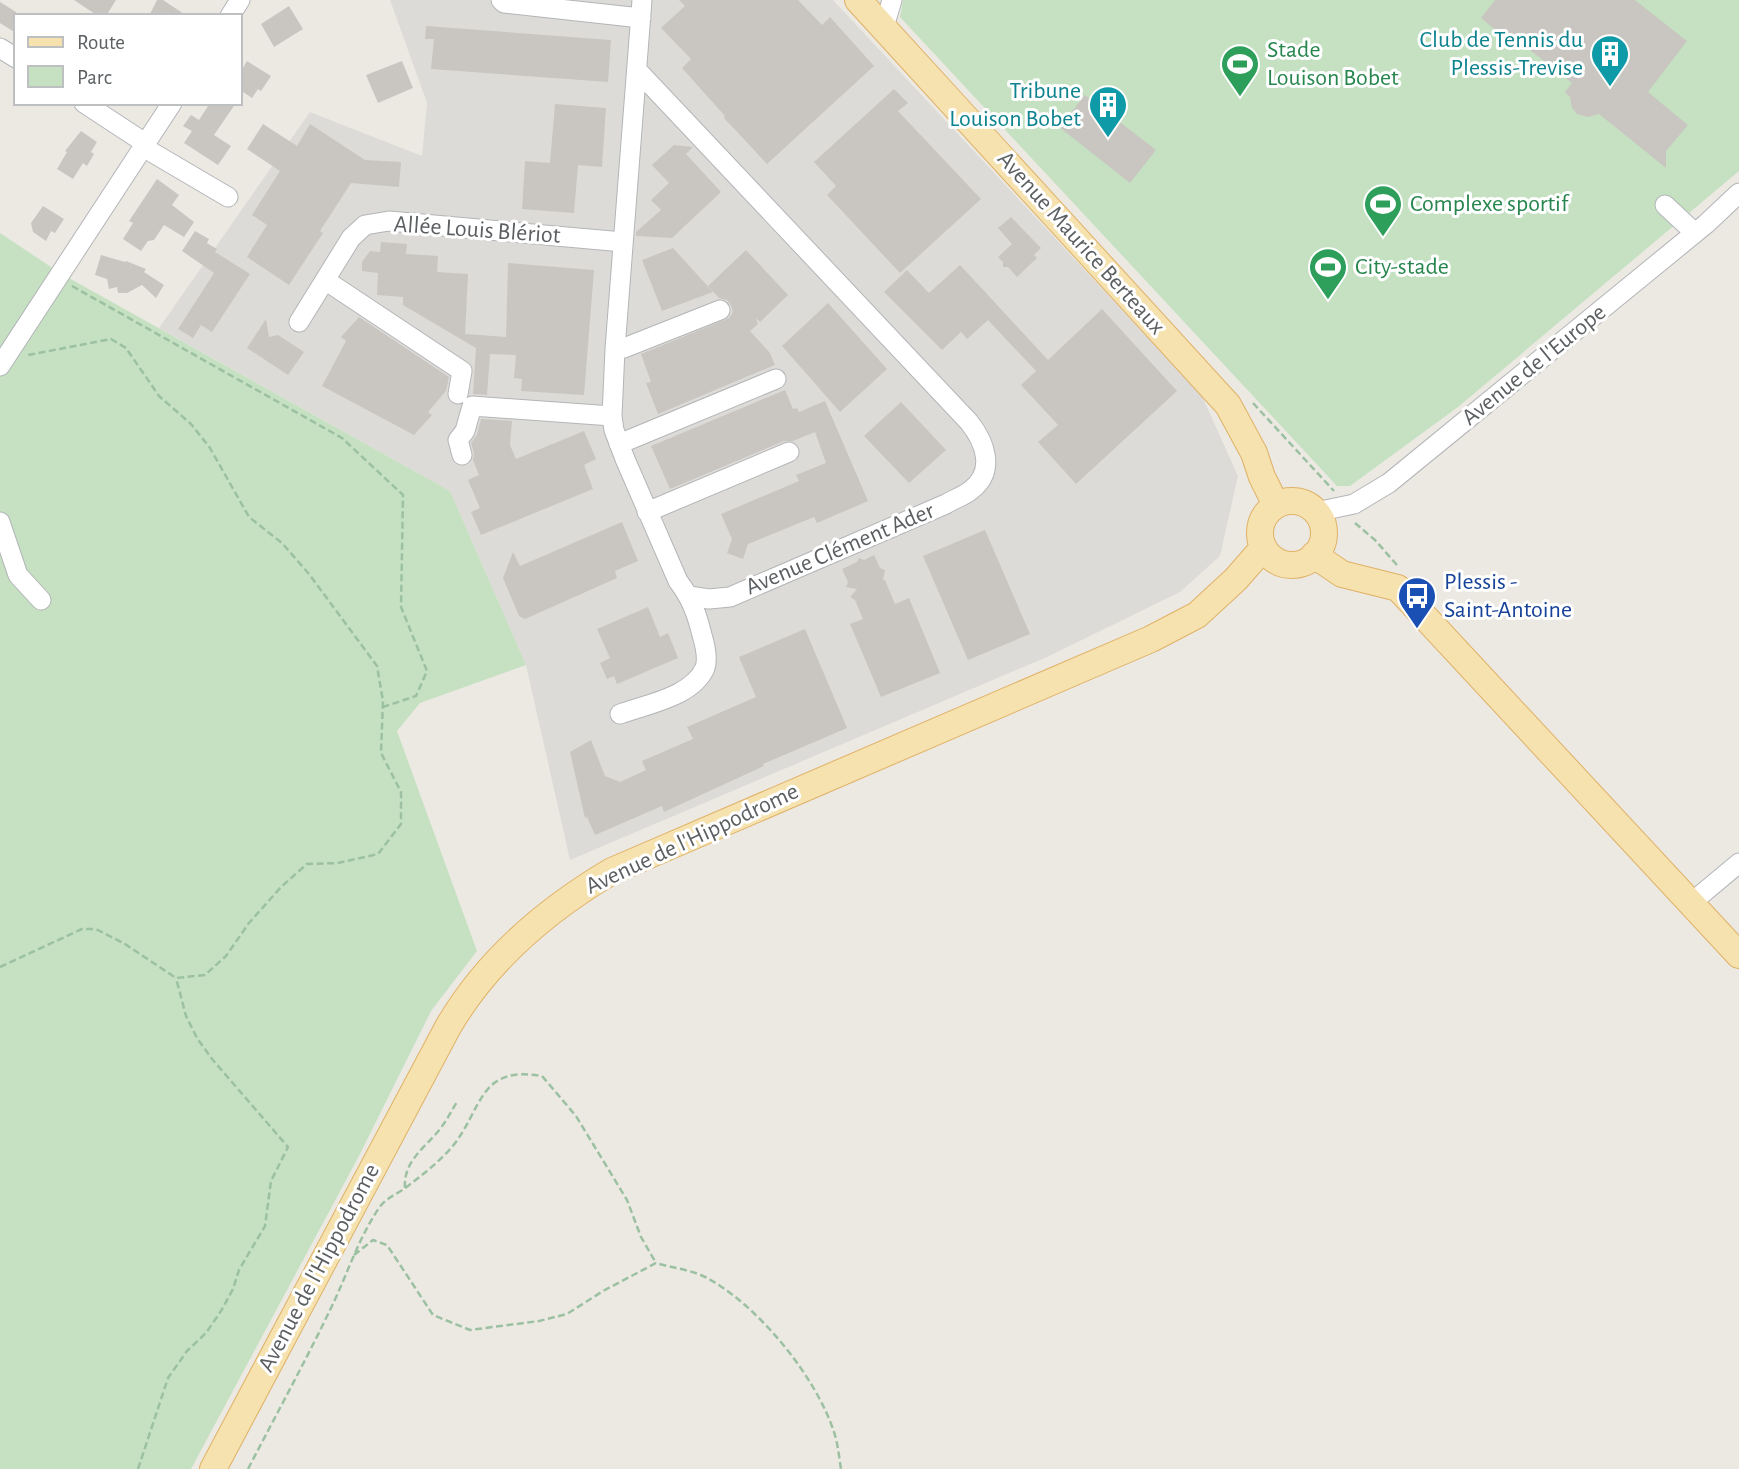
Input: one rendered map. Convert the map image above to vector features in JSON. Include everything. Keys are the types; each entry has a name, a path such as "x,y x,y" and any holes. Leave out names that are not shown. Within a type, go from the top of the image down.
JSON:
{"main road":[{"name":"Avenue Maurice Berteaux","path":"858,0 889,7 1228,405 1254,453 1276,505"},
{"path":"1293,500 1310,506 1316,512 1324,530 1320,548 1314,555 1297,564 1287,564 1269,555 1263,548 1260,528 1268,511 1276,505 1293,500"},
{"name":"Avenue de l'Hippodrome","path":"213,1469 447,1027 479,979 538,923 580,890 612,871 1151,639 1197,615 1236,579 1263,548"},
{"path":"1314,555 1342,574 1398,588 1739,955"}],"street":[{"path":"501,0 504,3 642,9 612,416 619,444 678,581 689,596 698,618 705,645 706,666 695,683 680,692 620,714"},
{"name":"Avenue Clément Ader","path":"637,70 969,422 984,445 983,475 971,490 946,504 730,597 709,599 689,596"},
{"path":"87,105 144,145 228,197"},
{"path":"2,363 171,105"},
{"name":"Avenue de l'Europe","path":"1316,512 1354,504 1389,484 1695,233 1739,193"},
{"path":"1665,205 1695,233"},
{"name":"Allée Louis Blériot","path":"299,322 351,238 365,225 389,221 623,242"},
{"path":"325,280 462,371 457,394"},
{"path":"615,349 624,348 720,310"},
{"path":"619,444 776,379"},
{"path":"462,455 458,440 465,431 472,406 612,416"},
{"path":"648,512 789,453"},
{"path":"0,522 18,575 41,600"},
{"path":"1691,903 1739,863"}],"path":[{"path":"59,275 342,438 403,495 401,607 427,671 415,696 383,707"},
{"path":"0,967 82,929 96,929 125,944 176,978 205,975 226,956 248,923 281,887 307,864 338,863 378,854 401,824 401,792 381,753 383,707 377,666 346,622 282,543 248,517 210,448 191,424 159,396 126,348 111,339 2,363"},
{"path":"138,1469 168,1378 221,1311 233,1289 239,1270 265,1226 271,1181 288,1146 197,1038 186,1016 176,978"},
{"path":"248,1469 380,1207 438,1162 454,1144 488,1087 502,1078 516,1074 542,1076 576,1116 627,1200 641,1237 656,1263"},
{"path":"405,1188 404,1175 409,1164 441,1128 458,1100"},
{"path":"353,1256 373,1240 387,1245 433,1315 470,1330 539,1321 567,1314 656,1263 705,1277 738,1298 772,1331 797,1364 835,1434 841,1469"}],"shaded area":[{"path":"390,0 833,0 1202,396 1238,476 1220,556 1180,592 1047,657 570,860 526,665 450,491 159,328 310,112 422,156 427,103"}],"green space":[{"name":"Complexe sportif","path":"903,0 1739,0 1739,171 1458,407 1350,486 1337,486 900,17"},
{"path":"0,233 60,273 450,491 526,665 420,703 397,731 477,951 431,1011 360,1154 191,1469 0,1469"}],"building":[{"path":"74,0 116,0 107,14 95,14"},
{"path":"157,0 163,0 184,14 150,14"},
{"path":"679,0 798,0 822,25 830,17 874,66 767,164 682,68 691,59 661,28 685,6"},
{"name":"Club de Tennis du Plessis-Trevise","path":"1495,0 1635,0 1687,41 1648,92 1688,125 1666,151 1666,168 1599,114 1588,117 1577,114 1565,92 1572,83 1503,29 1499,33 1481,18"},
{"path":"0,2 16,12 14,32 0,23"},
{"path":"289,6 303,29 274,47 261,24"},
{"path":"426,26 611,40 608,82 431,69 434,39 425,39"},
{"path":"247,61 271,76 261,91 258,89 252,98 242,91 242,70"},
{"path":"402,61 413,88 378,103 366,75"},
{"path":"894,89 908,103 898,111 981,199 900,273 827,195 836,186 814,162"},
{"name":"Tribune Louison Bobet","path":"1085,95 1156,150 1130,183 1059,127"},
{"path":"555,104 606,108 602,167 578,165 574,213 522,209 525,161 550,163"},
{"path":"209,105 235,105 214,135 231,146 218,165 184,143 192,131 183,126 191,115 199,120"},
{"path":"263,124 297,146 310,124 365,160 401,162 399,187 351,183 289,285 247,257 267,225 252,215 280,171 247,149"},
{"path":"81,131 97,142 87,166 83,163 73,179 57,169 67,152 65,151"},
{"path":"674,145 693,147 686,154 721,192 672,238 636,236 636,232 661,210 651,200 669,183 652,165"},
{"path":"157,179 179,195 172,205 194,222 184,237 164,225 154,240 148,241 141,251 123,239 133,223 129,221"},
{"path":"43,206 64,219 55,233 51,231 46,241 33,232 31,223"},
{"path":"1011,217 1041,248 1034,255 1037,258 1017,277 1008,267 1003,267 1003,262 998,257 1012,244 998,228"},
{"path":"195,231 209,239 207,243 217,249 215,252 250,274 212,332 201,325 193,338 178,329 214,273 182,251"},
{"path":"381,242 407,244 406,254 438,256 437,272 468,274 465,334 506,337 508,263 594,270 584,395 521,391 522,379 514,378 516,355 490,354 487,395 473,394 476,348 403,305 403,297 377,295 378,273 362,271 362,262 370,251 380,252"},
{"path":"673,248 713,292 662,311 642,260"},
{"path":"746,250 788,295 760,322 756,318 758,324 750,331 770,353 775,365 658,414 646,383 651,382 641,354 729,318 733,312 731,305 727,300 719,298 708,286"},
{"path":"101,255 146,269 144,272 164,285 156,298 142,285 127,293 118,293 117,287 109,289 107,279 95,275"},
{"path":"960,265 1048,360 1102,309 1177,391 1076,484 1038,442 1058,425 1021,385 1036,371 988,320 967,339 961,332 942,350 884,292 907,270 929,293"},
{"path":"828,303 887,369 840,412 782,346"},
{"path":"359,317 449,377 446,391 428,412 432,415 414,435 322,386 346,341 341,337"},
{"path":"266,319 269,337 278,335 304,352 288,375 247,348"},
{"path":"785,390 793,409 797,408 799,412 825,401 868,501 817,523 814,517 748,544 743,559 727,553 732,539 721,514 799,481 796,475 826,463 815,432 793,441 784,441 670,489 651,446"},
{"path":"901,402 946,450 909,483 864,436"},
{"path":"481,419 512,421 510,445 516,459 584,431 596,459 584,465 593,489 481,535 471,512 480,508 468,480 479,475 473,460 471,443 477,435"},
{"path":"622,522 638,561 615,571 617,578 525,619 519,616 503,578 513,552 520,566"},
{"path":"985,530 1030,634 968,660 923,556"},
{"path":"874,555 880,568 885,570 883,580 895,604 909,598 940,673 881,697 850,624 863,619 855,600 850,597 857,589 846,587 848,582 842,569 857,562 859,558 864,560"},
{"path":"648,607 660,637 668,633 678,658 617,684 614,676 607,679 600,663 610,658 597,629"},
{"path":"805,629 847,728 763,764 764,766 664,812 662,806 595,835 587,817 585,818 570,752 591,740 605,776 620,782 646,770 642,761 693,739 687,727 756,697 739,657"}],"place":[{"name":"Club de Tennis du Plessis-Trevise","path":"1610,88"},
{"name":"Stade Louison Bobet","path":"1240,98"},
{"name":"Tribune Louison Bobet","path":"1108,139"},
{"name":"Complexe sportif","path":"1383,238"},
{"name":"City-stade","path":"1328,301"},
{"name":"Plessis - Saint-Antoine","path":"1417,630"}]}
